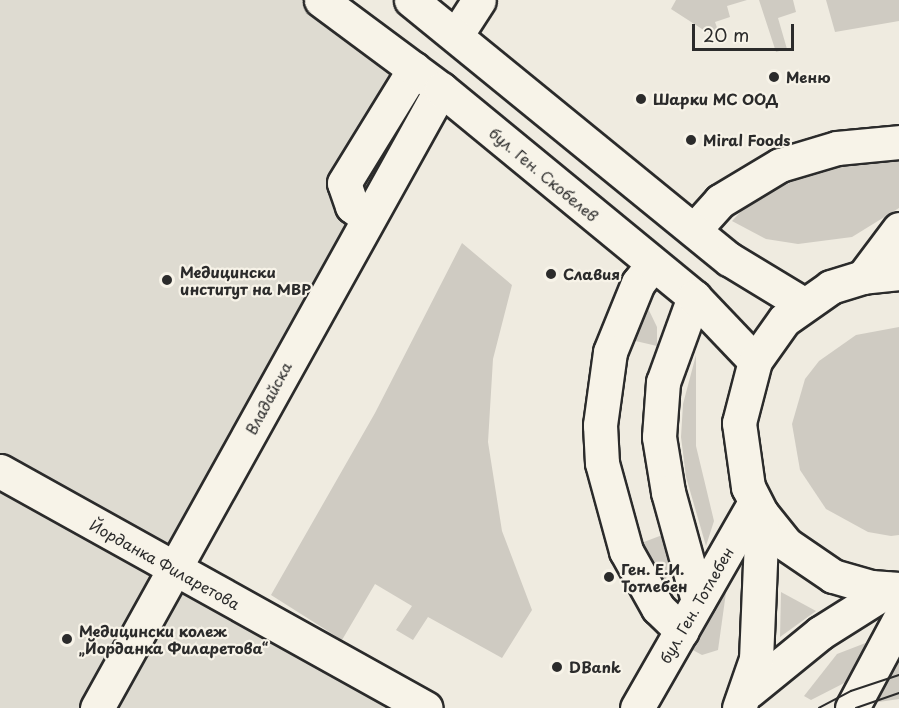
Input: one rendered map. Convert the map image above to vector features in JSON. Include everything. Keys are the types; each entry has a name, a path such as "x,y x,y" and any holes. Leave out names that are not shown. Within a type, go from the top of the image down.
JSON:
{"main road":[{"name":"бул. Ген. Скобелев","path":"321,0 441,89 694,297 755,361"},
{"path":"411,0 457,34 729,259 803,304"},
{"path":"457,34 479,0"},
{"path":"368,218 352,206 344,183 414,69"},
{"name":"Владайска","path":"97,708 441,89"},
{"path":"694,230 720,201 780,165 837,147 899,142"},
{"path":"862,277 899,229"},
{"path":"653,264 638,283 610,352 600,425 603,463 626,551 658,608 682,631"},
{"path":"744,699 759,630 758,508 740,456 738,423 755,361 776,330 803,304 831,287 862,277 899,273"},
{"path":"694,297 663,382 659,437 666,483 698,601"},
{"name":"Йорданка Филаретова","path":"0,471 426,708"},
{"path":"758,508 786,544 816,567 852,583 895,589"},
{"name":"бул. Ген. Тотлебен","path":"637,708 698,601 758,508"},
{"path":"744,699 819,633 895,589"},
{"path":"852,708 899,620"}],"shaded area":[{"name":"Медицински институт на МВР","path":"0,0 321,0 439,89 173,570 423,708 0,708"},
{"path":"676,0 747,0 727,6 730,17 715,22 720,36 716,38 671,9"},
{"path":"759,0 793,0 796,12 778,18 787,49 776,52"},
{"path":"826,0 899,0 899,21 835,32"},
{"path":"899,158 899,208 852,237 798,244 766,239 732,221 749,203 810,173 840,164"},
{"path":"462,243 512,285 493,359 488,442 502,531 532,610 502,658 428,617 413,640 396,630 412,606 375,584 342,640 271,595 375,413"},
{"path":"644,300 657,327 657,346 627,339"},
{"path":"899,327 899,535 891,536 868,532 826,509 800,470 792,424 805,379 819,361 856,335"},
{"path":"696,355 696,446 714,521 706,546 686,477 681,437 683,404"},
{"path":"665,534 670,559 663,596 636,545"},
{"path":"728,578 718,650 702,655 689,648"},
{"path":"781,592 816,611 780,637"},
{"path":"876,639 854,678 811,700 804,696 837,654"},
{"path":"899,655 899,699 872,703 894,662"}],"tram line":[{"path":"819,708 851,691 899,675"},
{"path":"856,708 899,693"}],"place":[{"name":"Меню","path":"774,77"},
{"name":"Шарки МС ООД","path":"641,99"},
{"name":"Miral Foods","path":"691,140"},
{"name":"Славия","path":"551,274"},
{"name":"Медицински институт на МВР","path":"167,280"},
{"name":"Ген. Е.И. Тотлебен","path":"609,577"},
{"name":"Медицински колеж „Йорданка Филаретова“","path":"67,639"},
{"name":"DBank","path":"557,667"}]}
